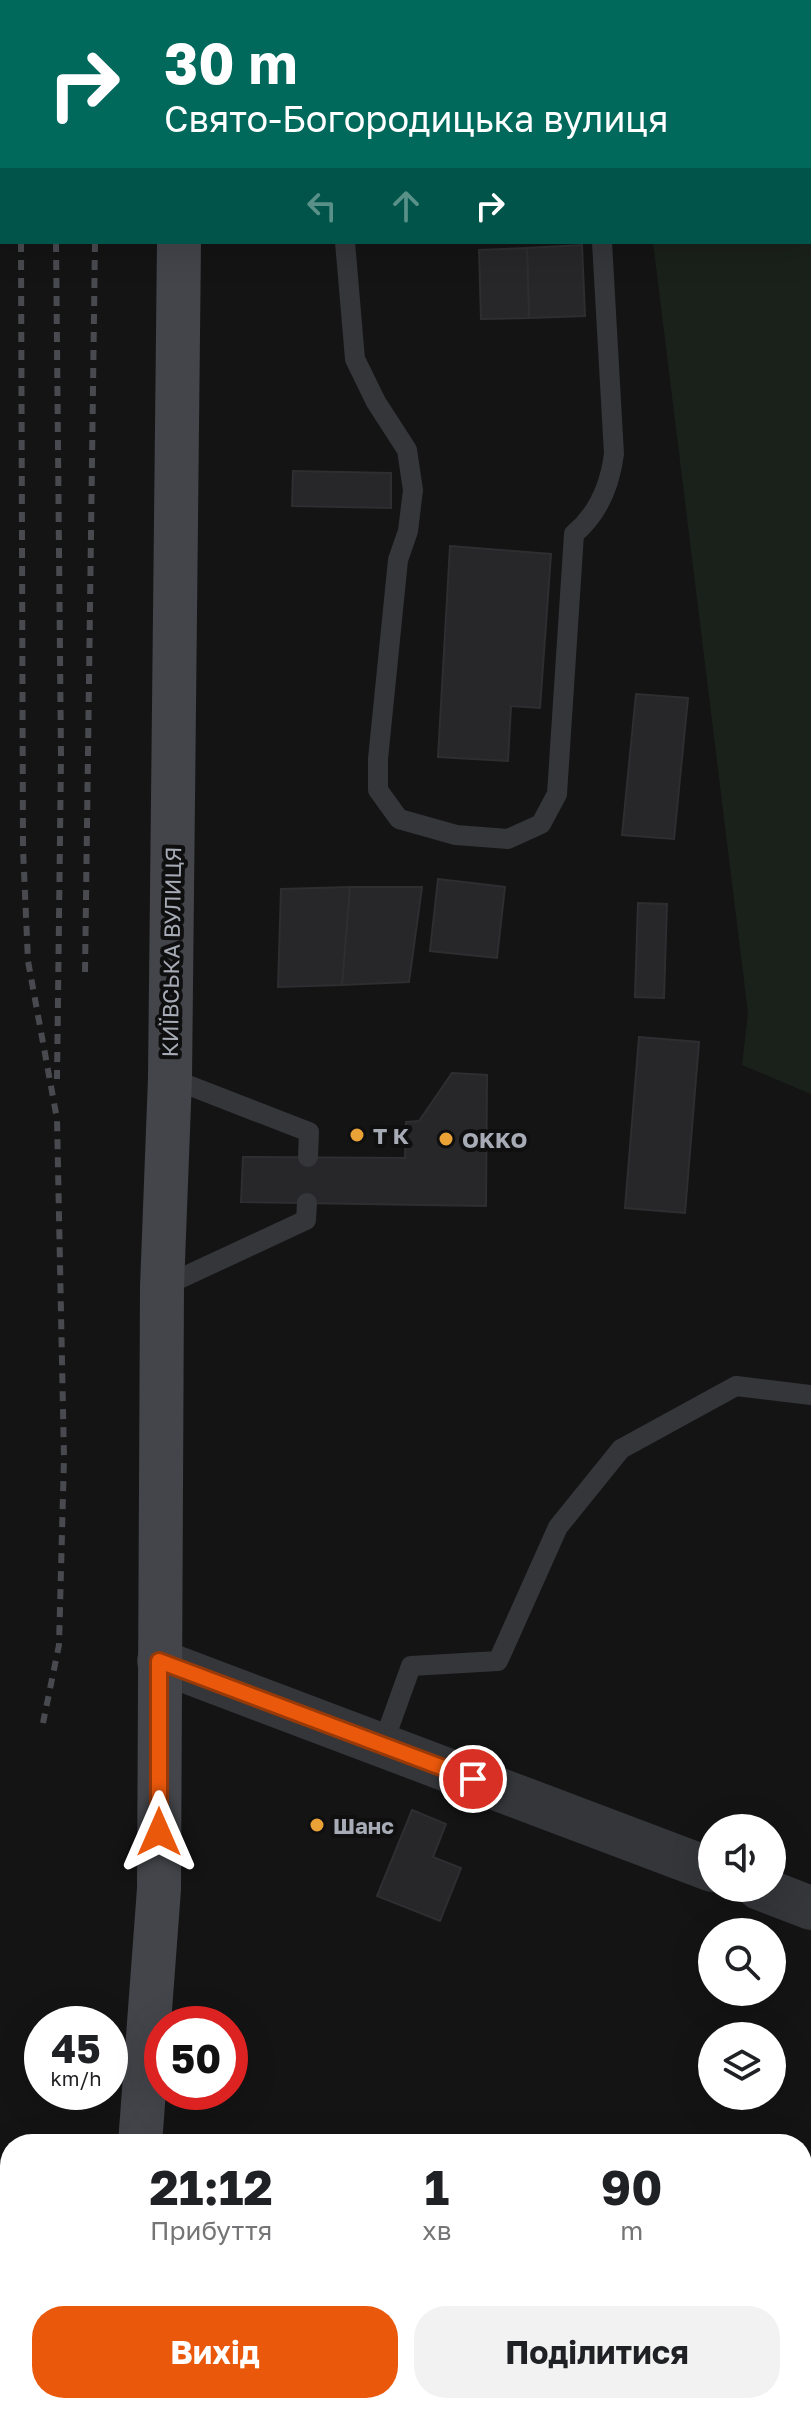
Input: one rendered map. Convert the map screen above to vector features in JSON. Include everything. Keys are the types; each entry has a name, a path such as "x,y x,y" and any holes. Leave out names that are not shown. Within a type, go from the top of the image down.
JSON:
{"main road":[{"name":"КИЇВСЬКА ВУЛИЦЯ","path":"141,2134 159,1889 162,1287 170,1078 179,244"}],"street":[{"path":"159,1661 698,1865"},
{"path":"786,1898 811,1908"}],"lane":[{"path":"345,244 355,359 376,402 407,450 413,490 408,531 398,560 378,759 378,790 399,819 456,835 508,839 541,824 557,794 574,534 590,520 610,479 614,454 602,244"},
{"path":"170,1078 309,1132 308,1157"},
{"path":"162,1287 306,1220 307,1203"},
{"path":"383,1744 411,1666 498,1661 558,1527 621,1449 736,1386 811,1395"}],"shaded area":[{"path":"653,244 811,244 811,1094 742,1065 748,1013"}],"building":[{"path":"582,245 585,316 529,318 527,248"},
{"path":"527,248 529,318 481,319 479,250"},
{"path":"293,471 391,473 391,508 292,506"},
{"path":"450,546 551,554 540,708 511,706 508,761 438,757"},
{"path":"636,694 688,698 674,839 622,835"},
{"path":"438,879 505,887 497,958 430,951"},
{"path":"350,887 422,887 409,982 342,985"},
{"path":"350,887 342,985 278,987 281,889"},
{"path":"638,903 667,904 664,998 635,997"},
{"path":"639,1037 699,1042 685,1213 625,1208"},
{"name":"OKKO","path":"452,1073 487,1075 486,1206 241,1202 243,1157 405,1158 406,1122 419,1121"},
{"path":"412,1810 446,1824 433,1857 461,1868 440,1921 377,1896"}],"railway":[{"path":"21,244 23,849 28,961 57,1119 64,1458 59,1645 43,1723"},
{"path":"56,244 61,757 57,1079"},
{"path":"85,972 95,244"}],"place":[{"name":"Т К","path":"357,1135"},
{"name":"OKKO","path":"446,1139"},
{"name":"Шанс","path":"317,1825"}],"route":[{"path":"159,1832 159,1661 473,1779"}]}
